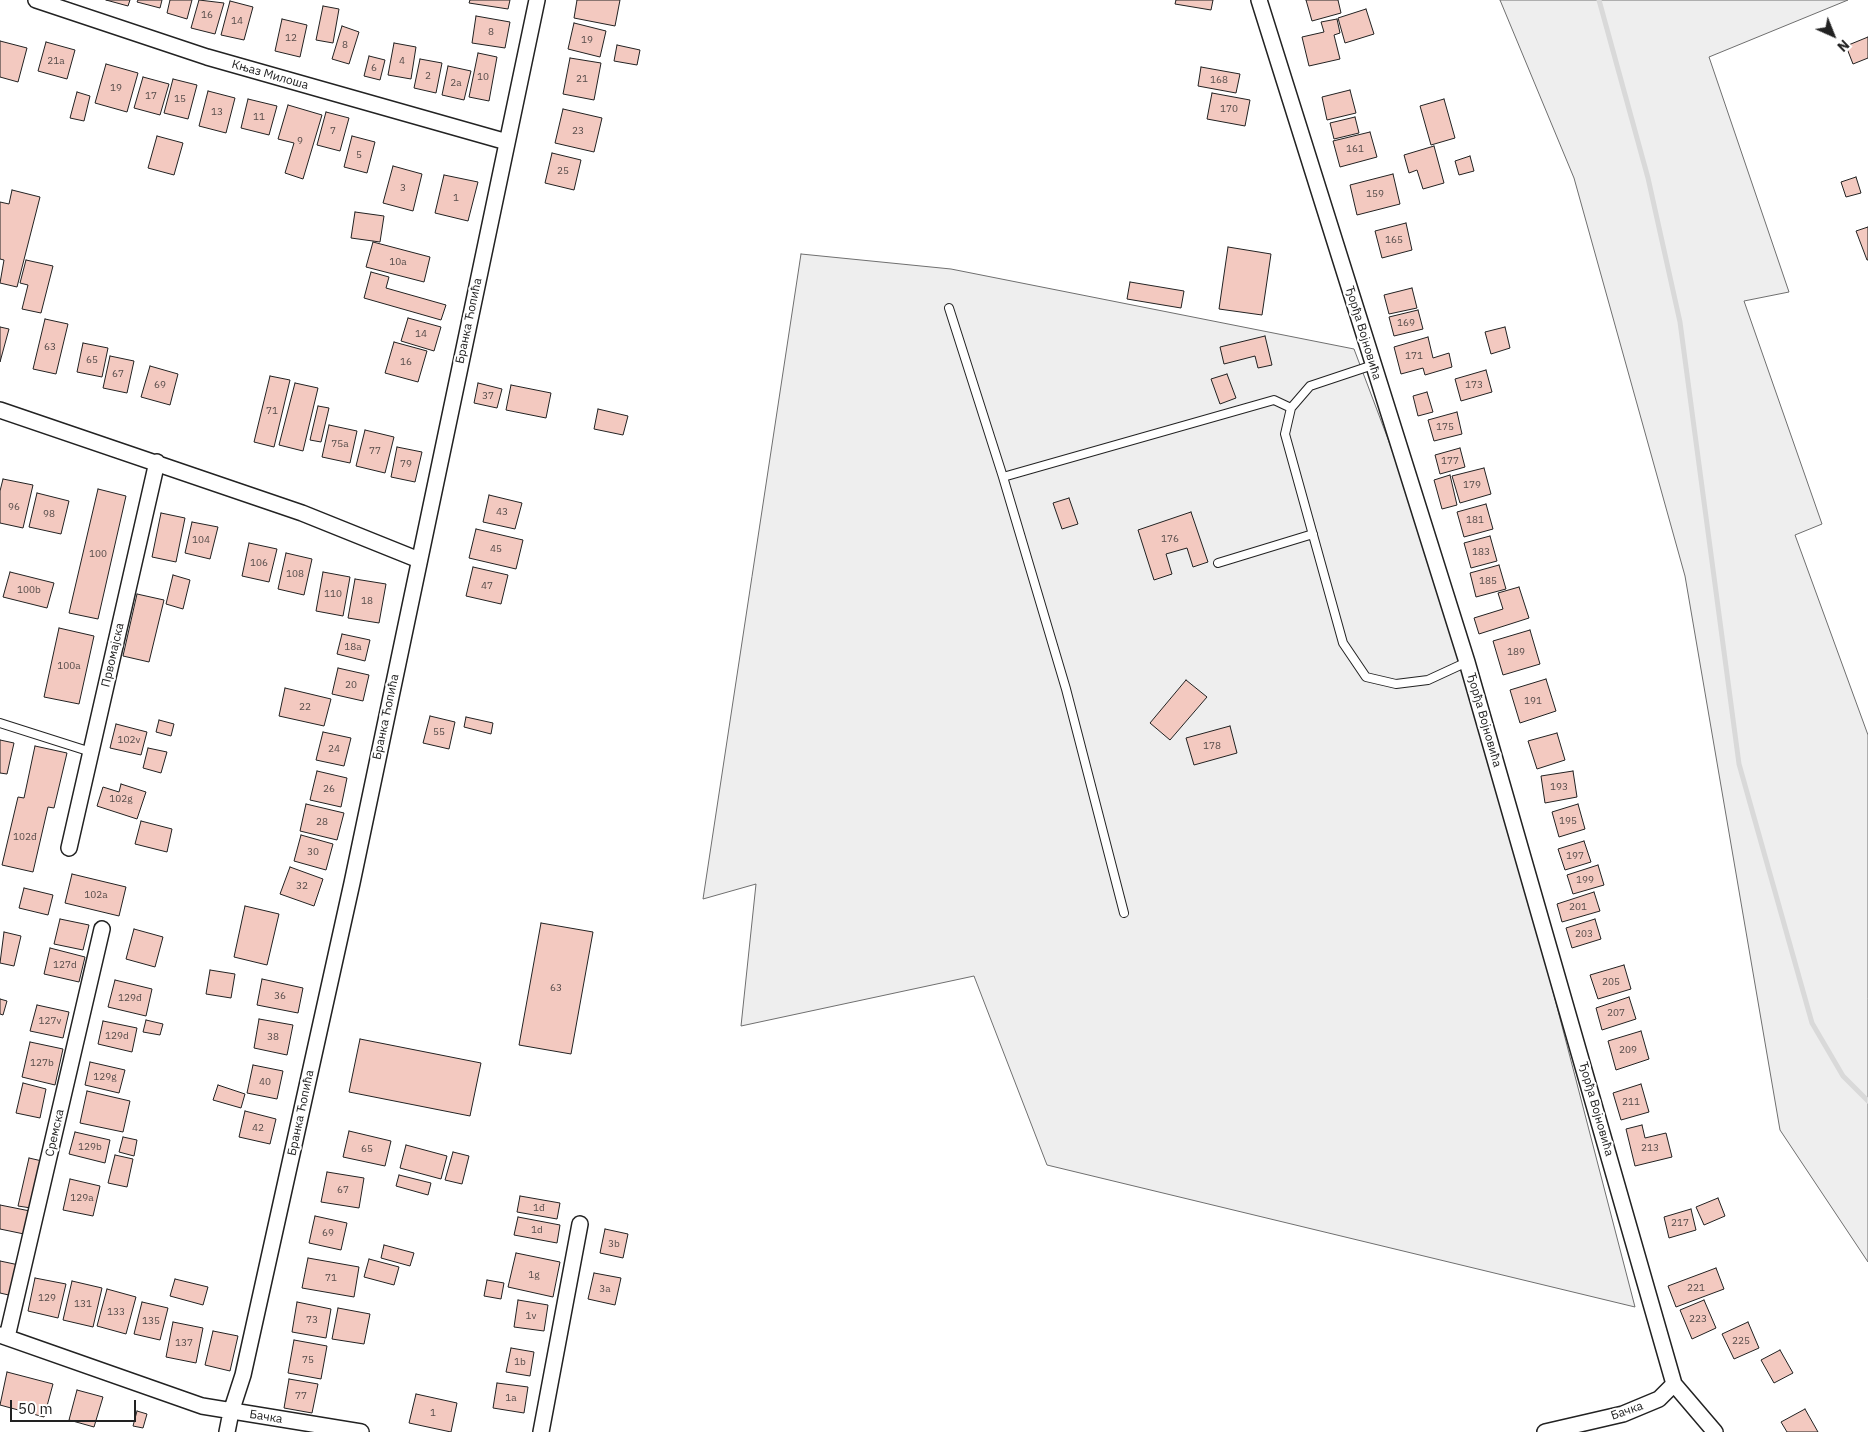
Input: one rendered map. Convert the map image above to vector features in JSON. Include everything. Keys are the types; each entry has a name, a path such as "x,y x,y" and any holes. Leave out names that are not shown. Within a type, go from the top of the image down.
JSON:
{"street":[{"name":"Књаз Милоша","path":"36,0 207,57 507,142"},
{"name":"Бранка Ћопића","path":"227,1432 231,1412 243,1375 316,1047 537,0"},
{"name":"Ђорђа Војновића","path":"1259,0 1467,662 1674,1384 1715,1432"},
{"path":"0,410 302,513 419,560"},
{"name":"Првомајска","path":"69,848 157,462"},
{"name":"Сремска","path":"102,929 4,1336 202,1406 231,1412"},
{"path":"541,1432 580,1224"},
{"name":"Бачка","path":"1545,1432 1623,1414 1659,1399 1674,1384"},
{"name":"Бачка","path":"231,1412 361,1432"}],"lane":[{"path":"949,308 1066,689 1124,913"},
{"path":"1373,365 1310,386 1291,408 1285,434 1343,643 1366,677 1396,684 1428,680 1467,662"},
{"path":"1002,477 1274,400 1291,408"},
{"path":"1218,563 1312,534"},
{"path":"0,723 91,752"}],"shaded area":[{"path":"1500,0 1848,0 1709,57 1789,292 1744,301 1822,524 1795,535 1868,735 1868,1262 1780,1130 1685,576 1574,178"},
{"path":"801,254 951,269 1354,349 1457,622 1635,1307 1047,1165 974,976 741,1026 756,884 703,899"}],"building":[{"path":"106,0 130,0 128,6"},
{"path":"138,0 162,0 160,8 137,2"},
{"path":"170,0 192,0 187,19 167,13"},
{"path":"199,0 224,3 215,34 191,28"},
{"path":"470,0 510,0 508,9 469,3"},
{"path":"577,0 620,0 615,26 574,18"},
{"path":"1176,0 1213,0 1211,10 1175,4"},
{"path":"1306,0 1338,0 1341,13 1312,21"},
{"path":"230,1 253,7 244,40 221,35"},
{"path":"323,6 339,9 333,43 316,40"},
{"path":"1366,9 1374,34 1345,43 1338,18"},
{"path":"476,16 510,22 505,48 472,43"},
{"path":"282,19 307,25 300,57 275,51"},
{"path":"1337,19 1340,33 1334,35 1340,59 1309,66 1302,37 1324,32 1321,22"},
{"path":"574,23 606,31 600,57 568,49"},
{"path":"342,26 359,32 349,64 332,59"},
{"path":"1868,37 1868,58 1853,64 1846,46"},
{"path":"0,41 27,48 18,82 0,77"},
{"path":"46,42 75,50 67,79 38,71"},
{"path":"394,43 416,47 411,79 388,75"},
{"path":"617,45 640,50 637,65 614,61"},
{"path":"478,53 497,57 489,101 469,97"},
{"path":"369,56 385,60 380,80 364,76"},
{"path":"570,58 601,63 594,100 563,94"},
{"path":"420,59 442,63 436,93 414,88"},
{"path":"106,64 138,73 127,112 95,103"},
{"path":"448,66 471,71 464,100 442,95"},
{"path":"1201,67 1240,74 1236,93 1198,86"},
{"path":"143,77 169,84 160,115 134,108"},
{"path":"173,79 197,85 188,119 164,113"},
{"path":"1350,90 1356,113 1327,120 1322,97"},
{"path":"208,91 235,98 226,133 199,126"},
{"path":"77,92 90,96 84,121 70,118"},
{"path":"1212,93 1250,100 1245,126 1207,119"},
{"path":"248,99 277,106 269,135 241,128"},
{"path":"1444,99 1455,138 1431,145 1420,106"},
{"path":"288,105 322,115 303,179 285,173 294,143 278,139"},
{"path":"563,109 602,118 594,152 555,143"},
{"path":"326,112 349,118 340,151 317,145"},
{"path":"1355,117 1359,133 1334,139 1330,123"},
{"path":"1370,132 1377,157 1340,167 1333,141"},
{"path":"157,136 183,143 174,175 148,168"},
{"path":"352,136 375,142 367,173 344,167"},
{"path":"1434,146 1444,183 1423,189 1417,170 1409,173 1404,155"},
{"path":"552,153 581,160 574,190 545,183"},
{"path":"1470,156 1474,171 1459,175 1455,161"},
{"path":"393,166 422,174 413,211 383,203"},
{"path":"1393,174 1400,204 1357,215 1350,185"},
{"path":"444,175 478,182 468,221 435,213"},
{"path":"1856,177 1861,193 1846,197 1841,182"},
{"path":"12,190 40,197 17,287 0,283 4,260 0,259 0,202 9,204"},
{"path":"355,212 384,216 380,242 351,238"},
{"path":"1406,223 1412,250 1382,258 1375,231"},
{"path":"1868,227 1868,260 1867,260 1856,231"},
{"path":"373,242 430,257 424,282 366,267"},
{"path":"1228,247 1271,254 1262,315 1219,309"},
{"path":"26,260 53,266 41,313 22,309 28,285 20,283"},
{"path":"371,272 389,277 386,288 446,305 441,320 364,298"},
{"path":"1130,282 1184,291 1181,308 1127,299"},
{"path":"1412,288 1417,308 1389,314 1384,295"},
{"path":"1418,310 1423,329 1394,336 1389,317"},
{"path":"408,318 441,327 434,351 401,341"},
{"path":"45,319 68,324 56,374 33,369"},
{"path":"0,327 9,329 0,362"},
{"path":"1505,327 1510,348 1491,354 1485,332"},
{"path":"1265,336 1272,365 1258,368 1255,356 1224,364 1220,347"},
{"path":"1428,337 1433,358 1449,353 1452,367 1425,375 1423,368 1401,374 1394,347"},
{"path":"394,342 427,351 418,382 385,373"},
{"path":"83,343 108,348 102,377 77,372"},
{"path":"110,356 134,361 127,393 103,388"},
{"path":"150,366 178,374 170,405 141,397"},
{"path":"1486,370 1492,392 1461,401 1455,379"},
{"path":"1227,374 1236,398 1220,404 1211,379"},
{"path":"270,376 290,380 274,447 254,442"},
{"path":"295,383 318,388 303,451 279,445"},
{"path":"478,383 502,389 497,408 474,403"},
{"path":"511,385 551,393 546,418 506,410"},
{"path":"1427,392 1433,412 1418,416 1413,396"},
{"path":"318,406 329,408 321,442 310,440"},
{"path":"598,409 628,416 623,435 594,429"},
{"path":"1457,412 1462,434 1434,441 1428,420"},
{"path":"329,425 357,431 350,463 322,457"},
{"path":"365,430 394,437 385,473 356,466"},
{"path":"397,447 422,452 415,482 391,477"},
{"path":"1460,448 1465,467 1440,474 1435,455"},
{"path":"1484,468 1491,494 1460,503 1452,476"},
{"path":"1450,475 1457,505 1442,509 1434,480"},
{"path":"3,479 33,485 23,528 0,523 0,491"},
{"path":"98,489 126,496 98,619 69,613"},
{"path":"37,493 69,501 61,534 29,527"},
{"path":"489,495 522,503 515,529 483,522"},
{"path":"1069,498 1078,524 1062,529 1053,503"},
{"path":"1486,504 1493,529 1464,537 1457,512"},
{"path":"1191,512 1208,562 1193,567 1187,548 1166,554 1172,574 1154,580 1138,530"},
{"path":"161,513 185,518 176,562 152,557"},
{"path":"192,522 218,527 210,559 185,553"},
{"path":"476,529 523,540 516,569 469,558"},
{"path":"1490,536 1497,561 1471,568 1464,543"},
{"path":"249,543 277,549 269,582 242,576"},
{"path":"286,553 312,559 304,595 278,589"},
{"path":"1499,565 1506,589 1476,597 1470,573"},
{"path":"473,567 508,575 501,604 466,596"},
{"path":"10,572 54,583 47,608 3,597"},
{"path":"323,572 350,577 343,616 316,611"},
{"path":"173,575 190,580 183,609 166,604"},
{"path":"355,579 386,584 379,623 348,618"},
{"path":"1519,587 1529,618 1479,634 1474,618 1503,609 1498,593"},
{"path":"137,594 164,600 149,662 123,656"},
{"path":"59,628 94,636 79,704 44,697"},
{"path":"1530,630 1540,664 1503,675 1493,641"},
{"path":"342,634 370,640 365,661 337,654"},
{"path":"338,668 369,675 363,701 332,694"},
{"path":"1546,679 1556,711 1520,723 1510,690"},
{"path":"1186,680 1207,697 1170,740 1150,723"},
{"path":"285,688 331,699 324,726 279,716"},
{"path":"430,716 455,722 449,749 423,743"},
{"path":"466,717 493,723 491,734 464,727"},
{"path":"159,720 174,724 171,736 156,732"},
{"path":"116,724 147,732 141,755 110,748"},
{"path":"1230,726 1237,753 1194,765 1186,738"},
{"path":"323,732 351,738 344,766 316,760"},
{"path":"1557,733 1565,760 1537,769 1528,741"},
{"path":"0,740 14,743 7,774 0,773"},
{"path":"35,746 67,753 54,808 48,807 33,872 2,865 18,797 24,798"},
{"path":"148,748 167,752 161,773 143,768"},
{"path":"317,771 347,778 341,807 310,800"},
{"path":"1573,771 1577,797 1545,803 1541,776"},
{"path":"121,784 146,792 137,819 97,806 103,787 119,792"},
{"path":"306,804 344,813 337,840 300,831"},
{"path":"1578,804 1585,829 1559,837 1552,812"},
{"path":"141,821 172,829 167,852 135,844"},
{"path":"301,835 333,844 326,870 294,861"},
{"path":"1584,841 1591,862 1565,870 1558,849"},
{"path":"1598,865 1604,885 1573,894 1567,875"},
{"path":"290,867 323,879 314,906 280,894"},
{"path":"72,874 126,887 119,916 65,903"},
{"path":"24,888 53,895 48,915 19,908"},
{"path":"1594,892 1600,911 1562,922 1557,904"},
{"path":"245,906 279,914 267,965 234,957"},
{"path":"60,919 89,925 83,950 54,944"},
{"path":"1595,919 1601,939 1572,948 1566,928"},
{"path":"541,923 593,932 571,1054 519,1045"},
{"path":"134,929 163,937 155,967 126,959"},
{"path":"4,932 21,936 14,966 0,963"},
{"path":"50,948 85,957 79,982 44,974"},
{"path":"1624,965 1631,989 1598,999 1590,975"},
{"path":"210,970 235,974 231,998 206,994"},
{"path":"262,979 303,988 298,1013 257,1005"},
{"path":"115,980 152,989 146,1016 108,1007"},
{"path":"1629,997 1636,1019 1602,1030 1596,1008"},
{"path":"0,999 7,1001 3,1015 0,1014"},
{"path":"37,1005 69,1012 63,1038 30,1031"},
{"path":"259,1019 293,1025 287,1055 254,1048"},
{"path":"146,1020 163,1024 160,1035 143,1032"},
{"path":"103,1021 137,1028 132,1052 98,1044"},
{"path":"1641,1031 1649,1059 1616,1070 1608,1041"},
{"path":"360,1039 481,1063 470,1116 349,1092"},
{"path":"30,1042 63,1049 55,1085 22,1077"},
{"path":"90,1062 125,1070 119,1093 85,1085"},
{"path":"253,1065 283,1071 277,1099 247,1093"},
{"path":"23,1083 46,1089 40,1118 16,1113"},
{"path":"1641,1084 1649,1112 1621,1120 1613,1093"},
{"path":"218,1085 245,1094 241,1108 213,1100"},
{"path":"87,1091 130,1101 123,1132 80,1123"},
{"path":"245,1111 276,1119 270,1144 239,1137"},
{"path":"1642,1125 1645,1138 1666,1133 1672,1157 1635,1166 1626,1129"},
{"path":"349,1131 391,1141 385,1166 343,1157"},
{"path":"75,1132 110,1140 105,1163 69,1154"},
{"path":"123,1137 137,1140 134,1156 119,1152"},
{"path":"406,1145 447,1156 441,1179 400,1168"},
{"path":"453,1152 469,1156 462,1184 445,1180"},
{"path":"115,1155 133,1159 127,1187 108,1183"},
{"path":"29,1158 42,1161 31,1208 18,1206"},
{"path":"327,1172 364,1178 359,1208 321,1202"},
{"path":"399,1175 431,1183 428,1195 396,1186"},
{"path":"70,1179 100,1186 93,1216 63,1210"},
{"path":"520,1196 560,1203 557,1219 517,1212"},
{"path":"1718,1198 1725,1216 1704,1225 1696,1207"},
{"path":"0,1205 30,1211 24,1234 0,1229"},
{"path":"1691,1209 1696,1230 1669,1238 1664,1217"},
{"path":"315,1216 347,1223 341,1250 309,1243"},
{"path":"518,1217 560,1225 557,1243 514,1235"},
{"path":"605,1229 628,1234 623,1258 600,1253"},
{"path":"384,1245 414,1253 410,1266 381,1258"},
{"path":"516,1253 560,1262 553,1297 508,1287"},
{"path":"308,1258 359,1267 354,1297 302,1288"},
{"path":"369,1259 399,1267 394,1285 364,1277"},
{"path":"0,1261 19,1265 13,1296 0,1293"},
{"path":"1716,1268 1724,1289 1676,1307 1668,1286"},
{"path":"594,1273 621,1278 615,1305 588,1299"},
{"path":"35,1278 66,1284 58,1318 28,1311"},
{"path":"175,1279 208,1287 203,1305 170,1296"},
{"path":"487,1280 504,1283 501,1299 484,1296"},
{"path":"72,1281 102,1288 93,1327 63,1320"},
{"path":"107,1289 136,1297 126,1334 97,1326"},
{"path":"518,1300 548,1305 544,1331 514,1327"},
{"path":"1704,1300 1716,1328 1692,1339 1680,1310"},
{"path":"142,1302 168,1308 160,1340 134,1334"},
{"path":"297,1302 331,1309 326,1338 292,1332"},
{"path":"338,1308 370,1314 364,1344 332,1339"},
{"path":"173,1322 203,1328 196,1363 166,1357"},
{"path":"1748,1322 1759,1348 1734,1359 1722,1334"},
{"path":"213,1331 238,1336 230,1371 205,1365"},
{"path":"294,1340 327,1346 321,1379 288,1373"},
{"path":"511,1348 534,1352 530,1376 506,1372"},
{"path":"1780,1350 1793,1373 1774,1383 1761,1360"},
{"path":"7,1372 53,1384 44,1417 0,1405"},
{"path":"289,1379 318,1384 312,1413 284,1408"},
{"path":"497,1383 528,1387 524,1413 493,1408"},
{"path":"77,1390 103,1397 94,1427 69,1420"},
{"path":"416,1394 457,1403 451,1432 409,1423"},
{"path":"1805,1409 1818,1432 1787,1432 1781,1422"},
{"path":"137,1411 147,1414 143,1428 133,1426"}],"waterway":[{"path":"1599,0 1648,178 1680,322 1739,764 1812,1023 1843,1076 1868,1101"}]}
